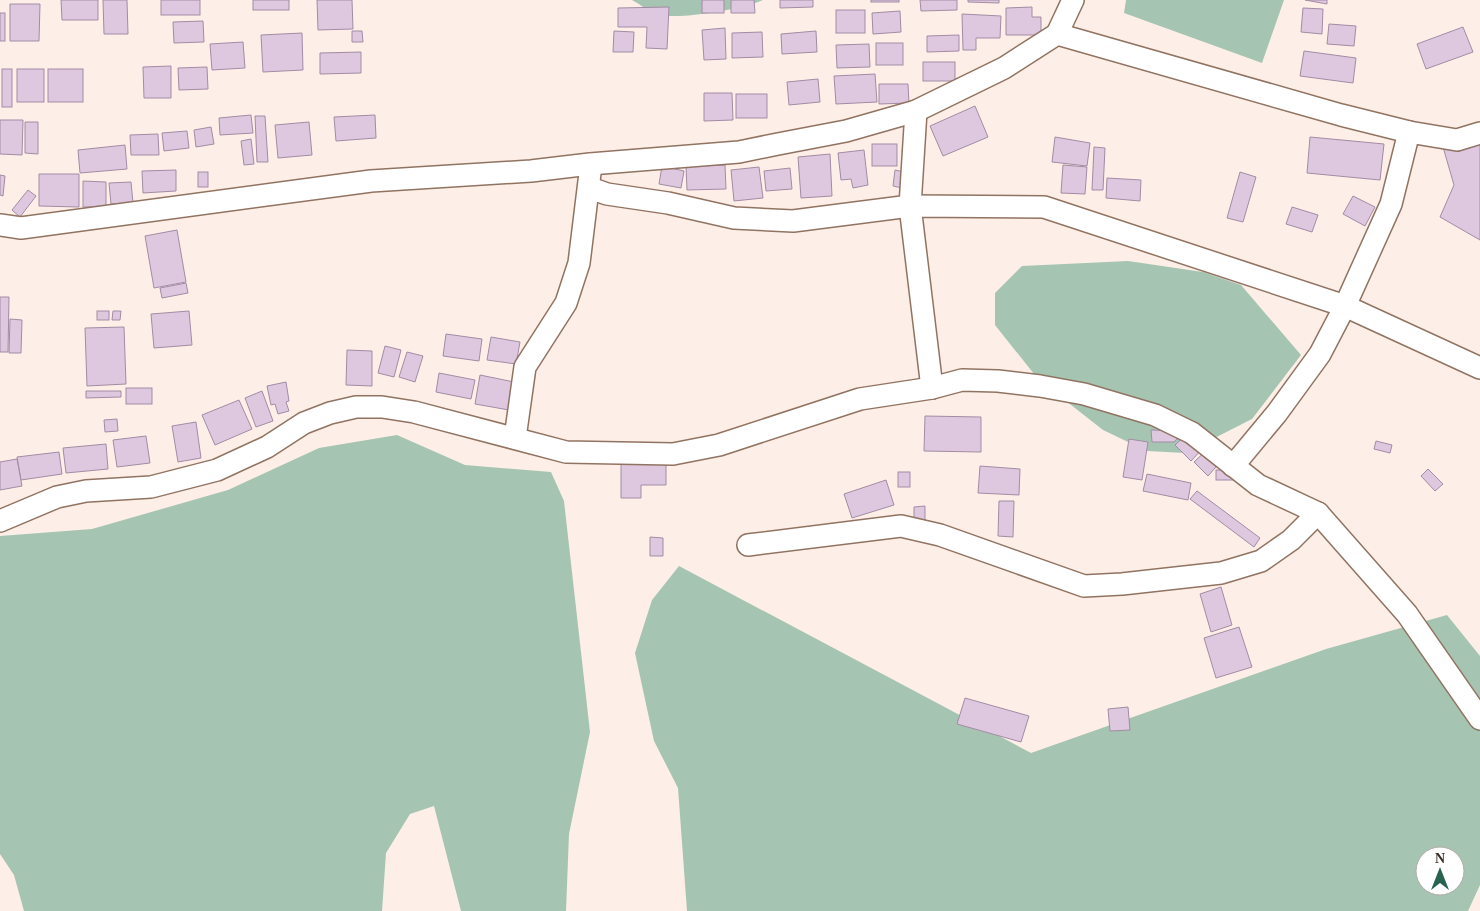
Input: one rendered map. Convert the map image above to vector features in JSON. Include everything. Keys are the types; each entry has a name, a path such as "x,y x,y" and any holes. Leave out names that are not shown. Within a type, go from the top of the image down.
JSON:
{"street":[{"path":"0,225 21,228 371,181 531,171 590,164 739,152 846,131 916,111 1004,68 1057,34 1073,0"},
{"path":"1057,34 1341,115 1409,132 1458,140 1480,133"},
{"path":"916,111 910,206 932,388"},
{"path":"1233,466 1277,413 1320,354 1345,306 1391,204 1409,132"},
{"path":"515,438 525,367 566,303 579,263 590,188 590,164"},
{"path":"590,188 607,194 668,202 734,218 793,221 910,206 1044,207 1345,306 1480,368"},
{"path":"0,521 57,497 86,491 151,487 218,470 267,447 304,423 330,413 356,408 382,407 414,412 566,452 673,454 719,445 860,399 932,388 962,380 998,381 1040,386 1084,394 1163,419 1192,433 1258,485 1318,513 1406,614 1480,719"},
{"path":"748,545 901,526 940,535 1084,586 1122,584 1221,574 1261,561 1292,540 1318,513"}],"green space":[{"path":"632,0 763,0 726,10 693,15 665,16 656,14"},
{"path":"1126,0 1284,0 1262,63 1124,13"},
{"path":"1128,261 1203,272 1241,285 1301,355 1252,419 1185,453 1147,451 1103,430 1038,379 995,325 995,293 1022,266"},
{"path":"397,435 465,465 551,472 564,501 590,732 569,834 566,911 461,911 434,806 410,814 386,853 382,911 24,911 14,875 0,854 0,536 92,529 228,490 319,448"},
{"path":"679,566 1031,753 1326,649 1447,615 1480,656 1480,885 1468,911 687,911 678,788 654,741 635,653 652,600"}],"building":[{"path":"61,0 98,0 98,20 62,20"},
{"path":"103,0 127,0 128,34 104,34"},
{"path":"161,0 200,0 200,15 161,15"},
{"path":"253,0 289,0 289,10 253,10"},
{"path":"317,0 352,0 353,29 318,30"},
{"path":"702,0 724,0 724,13 702,13"},
{"path":"731,0 754,0 755,13 731,13"},
{"path":"780,0 813,0 813,7 780,8"},
{"path":"871,0 899,0 899,2 871,2"},
{"path":"920,0 957,0 957,10 921,11"},
{"path":"968,0 999,0 999,3 968,2"},
{"path":"1305,0 1327,0 1327,4"},
{"path":"10,4 40,4 39,41 10,41"},
{"path":"669,7 667,49 646,48 647,27 618,27 618,8"},
{"path":"1032,7 1032,17 1041,17 1041,35 1006,35 1006,8"},
{"path":"1303,8 1323,9 1322,34 1301,32"},
{"path":"836,10 865,10 865,33 836,33"},
{"path":"900,11 901,32 873,34 872,13"},
{"path":"0,13 5,13 5,41 0,41"},
{"path":"962,14 1001,16 1000,38 976,38 976,50 963,50"},
{"path":"203,21 204,42 174,43 173,22"},
{"path":"1329,24 1356,26 1354,46 1327,44"},
{"path":"1463,27 1473,52 1426,69 1417,44"},
{"path":"725,28 726,59 704,60 702,30"},
{"path":"352,31 362,31 363,42 352,42"},
{"path":"614,31 634,32 633,52 613,52"},
{"path":"816,31 817,52 782,54 781,34"},
{"path":"762,32 763,57 732,58 732,33"},
{"path":"302,33 303,70 263,72 261,35"},
{"path":"959,35 959,51 927,52 927,36"},
{"path":"243,42 245,68 212,70 210,44"},
{"path":"876,43 903,43 903,65 876,65"},
{"path":"869,44 870,67 837,68 836,45"},
{"path":"1304,51 1356,58 1353,83 1300,76"},
{"path":"361,52 361,73 320,74 320,53"},
{"path":"923,62 955,62 955,81 923,81"},
{"path":"171,66 171,98 144,98 143,67"},
{"path":"207,67 208,89 179,90 178,68"},
{"path":"2,69 12,69 12,107 2,107"},
{"path":"17,69 44,69 44,102 17,102"},
{"path":"48,69 83,69 83,102 48,102"},
{"path":"875,74 877,102 836,104 834,76"},
{"path":"818,79 820,102 789,105 787,82"},
{"path":"879,84 908,84 909,103 879,104"},
{"path":"704,93 732,93 733,120 704,121"},
{"path":"736,94 767,94 767,118 736,118"},
{"path":"975,106 988,137 943,156 930,126"},
{"path":"251,115 253,133 220,135 219,118"},
{"path":"375,115 376,138 336,141 334,117"},
{"path":"255,116 265,116 268,162 257,162"},
{"path":"0,120 23,120 22,155 0,154"},
{"path":"25,122 38,122 38,154 25,153"},
{"path":"309,122 312,155 278,158 275,125"},
{"path":"211,127 214,144 196,147 194,130"},
{"path":"187,131 189,148 164,151 162,133"},
{"path":"158,134 159,155 131,155 130,135"},
{"path":"1055,137 1090,143 1087,166 1052,162"},
{"path":"1310,137 1384,144 1380,180 1307,173"},
{"path":"251,139 254,164 244,165 241,141"},
{"path":"1480,143 1480,240 1440,217 1454,185 1443,147"},
{"path":"872,144 897,144 897,166 872,166"},
{"path":"125,145 127,169 80,173 78,150"},
{"path":"1094,147 1105,148 1103,190 1092,190"},
{"path":"864,150 868,185 853,188 851,179 841,180 838,153"},
{"path":"830,154 832,196 801,198 798,157"},
{"path":"725,165 726,189 687,190 686,166"},
{"path":"1063,165 1087,167 1085,194 1061,193"},
{"path":"662,166 684,171 681,188 659,184"},
{"path":"759,167 763,198 734,201 731,170"},
{"path":"790,168 792,189 766,191 764,171"},
{"path":"176,170 176,191 143,193 142,171"},
{"path":"895,170 904,172 902,188 893,186"},
{"path":"198,172 208,172 208,187 198,187"},
{"path":"1240,172 1256,177 1243,222 1227,218"},
{"path":"39,174 79,174 79,207 39,206"},
{"path":"0,175 5,176 3,196 0,195"},
{"path":"1107,178 1141,180 1140,201 1106,198"},
{"path":"83,181 106,182 106,207 83,207"},
{"path":"131,182 133,203 111,204 109,183"},
{"path":"28,190 36,196 20,217 12,210"},
{"path":"1353,196 1375,207 1365,226 1343,214"},
{"path":"1292,207 1318,215 1312,232 1286,224"},
{"path":"177,230 186,282 154,288 145,236"},
{"path":"186,283 188,293 162,298 160,288"},
{"path":"0,297 9,297 8,352 0,352"},
{"path":"97,311 109,311 109,320 97,320"},
{"path":"113,311 121,311 120,320 112,320"},
{"path":"189,311 192,345 154,348 151,314"},
{"path":"10,319 22,320 21,353 9,353"},
{"path":"124,327 126,384 87,386 85,328"},
{"path":"446,334 482,339 479,361 443,356"},
{"path":"491,337 520,342 516,364 487,360"},
{"path":"385,346 401,350 394,377 378,373"},
{"path":"347,350 372,351 372,386 346,385"},
{"path":"407,352 423,356 415,382 399,377"},
{"path":"439,373 475,380 471,399 436,392"},
{"path":"480,375 514,382 509,410 475,404"},
{"path":"286,382 289,401 286,402 289,411 278,414 275,404 271,405 267,386"},
{"path":"126,388 152,388 152,404 126,404"},
{"path":"86,391 121,391 121,397 86,398"},
{"path":"262,391 273,421 256,427 245,398"},
{"path":"239,400 252,429 215,445 202,415"},
{"path":"925,416 981,417 981,452 924,451"},
{"path":"117,419 118,431 105,432 104,420"},
{"path":"196,422 201,458 178,462 172,426"},
{"path":"1151,430 1185,431 1174,442 1152,442"},
{"path":"1188,433 1203,448 1191,461 1175,445"},
{"path":"146,436 150,463 117,467 113,440"},
{"path":"1129,439 1148,442 1142,480 1123,477"},
{"path":"1376,441 1392,445 1390,453 1374,449"},
{"path":"106,444 108,469 66,473 63,448"},
{"path":"1209,448 1222,460 1208,476 1194,462"},
{"path":"59,452 62,474 21,480 17,457"},
{"path":"17,459 22,486 0,490 0,462"},
{"path":"621,462 666,462 666,485 641,485 641,498 621,498"},
{"path":"980,466 1020,469 1019,495 978,493"},
{"path":"1428,469 1443,484 1435,491 1421,476"},
{"path":"1216,470 1235,470 1235,480 1216,480"},
{"path":"898,472 910,472 910,487 898,487"},
{"path":"1147,474 1191,483 1188,500 1143,491"},
{"path":"886,480 894,505 852,518 844,494"},
{"path":"1197,491 1260,538 1254,547 1190,499"},
{"path":"999,501 1014,501 1013,537 998,536"},
{"path":"925,506 925,521 914,521 914,507"},
{"path":"650,537 663,538 663,556 650,556"},
{"path":"1221,587 1232,625 1211,632 1200,594"},
{"path":"1239,627 1252,667 1216,678 1204,638"},
{"path":"965,698 1029,716 1021,742 957,724"},
{"path":"1128,707 1130,730 1110,731 1108,709"}]}
